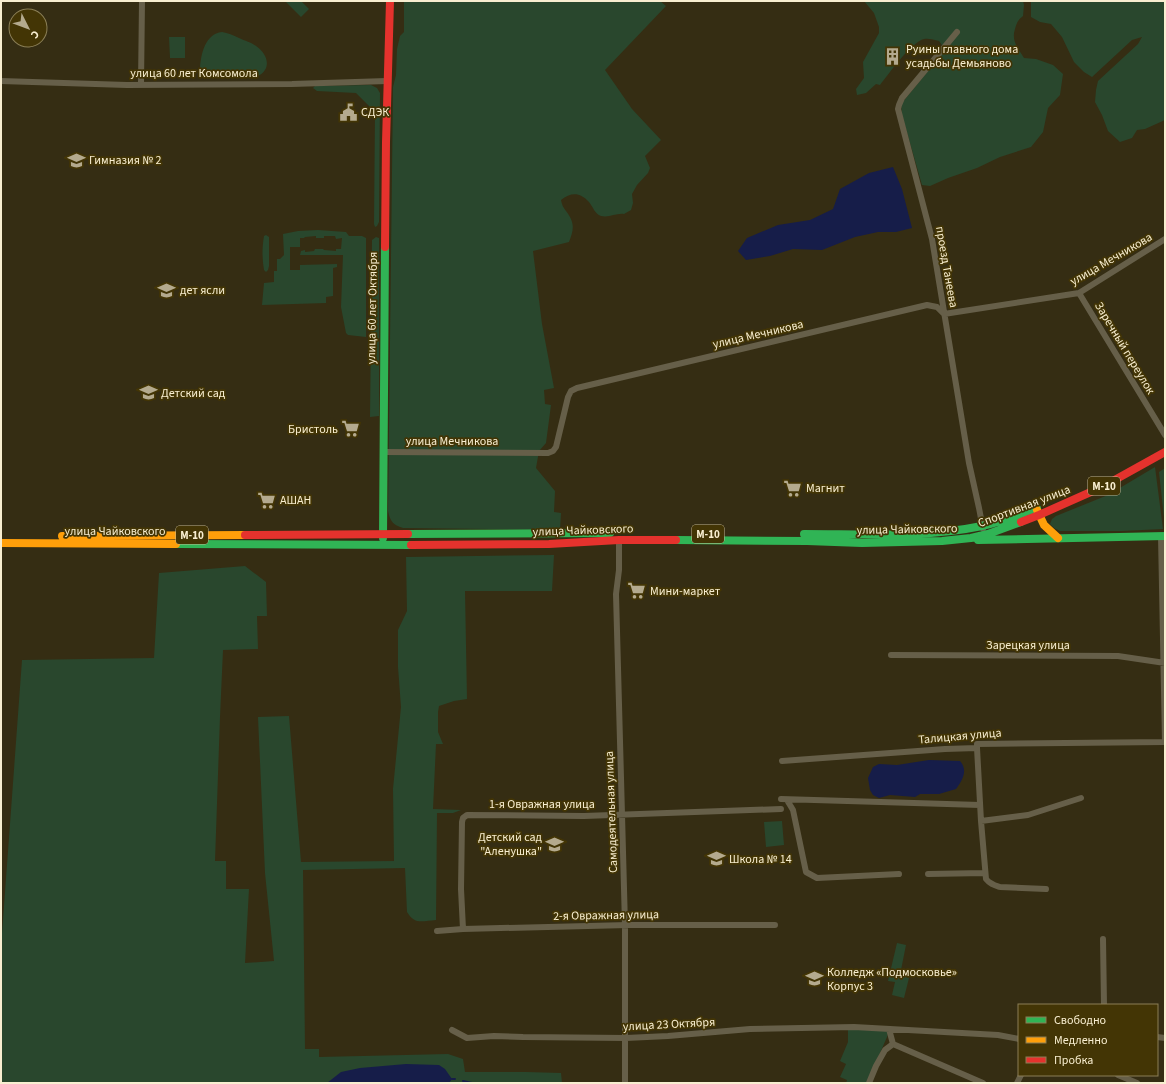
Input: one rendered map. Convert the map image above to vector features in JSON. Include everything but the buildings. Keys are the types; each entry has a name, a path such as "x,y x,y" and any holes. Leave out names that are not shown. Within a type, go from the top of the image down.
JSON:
{"main road":[{"name":"улица 60 лет Октября","path":"383,545 387,81 390,1"},
{"name":"Спортивная улица","path":"953,540 983,535 1038,511 1104,479 1165,444"},
{"name":"Спортивная улица","path":"966,529 983,526 1038,511 1102,487 1165,452"},
{"path":"1038,511 1044,525 1058,538"},
{"name":"улица Чайковского","path":"1,536 596,533 862,534 934,532 966,529"},
{"name":"улица Чайковского","path":"1,543 383,545 549,544 619,540 807,541 862,543 1163,536"}],"street":[{"path":"141,84 142,1"},
{"name":"проезд Танеева","path":"957,32 902,98 898,105 898,109 932,239 969,463 983,526 983,535"},
{"name":"улица 60 лет Комсомола","path":"1,81 141,84 292,84 387,81"},
{"name":"улица Мечникова","path":"383,452 548,453 553,451 556,447 568,397 572,391 577,388 927,305 936,307 944,314 1079,293 1165,239"},
{"name":"Заречный переулок","path":"1079,293 1165,435"},
{"path":"1163,536 1165,742"},
{"name":"Самодеятельная улица","path":"619,540 619,570 616,594 623,815 626,1038 625,1083"},
{"name":"Зарецкая улица","path":"891,655 1118,656 1164,663"},
{"name":"Талицкая улица","path":"782,761 977,748 977,744 1165,742"},
{"path":"977,748 986,879 994,885 1046,889"},
{"path":"981,821 1028,815 1081,798"},
{"path":"898,874 817,878 806,872 792,810 784,800 980,805"},
{"name":"1-я Овражная улица","path":"463,929 462,822 465,816 469,814 561,816 781,809"},
{"path":"928,874 985,873"},
{"name":"2-я Овражная улица","path":"437,931 463,929 625,926 775,925"},
{"path":"1103,939 1104,1004"},
{"name":"улица 23 Октября","path":"452,1030 467,1038 494,1036 626,1038 765,1029 854,1027 889,1029"},
{"path":"893,1044 889,1029 998,1035 1018,1039"},
{"path":"869,1083 885,1050 893,1044"},
{"path":"893,1044 984,1083"},
{"path":"1120,1076 1133,1082"}],"green space":[{"path":"301,1 309,9 301,17 286,2"},
{"path":"404,1 660,1 666,6 605,70 632,109 661,140 645,156 650,168 648,173 637,185 632,194 633,203 631,210 624,214 601,216 597,214 586,199 582,196 572,194 561,200 573,226 569,242 533,251 542,324 554,388 544,390 545,404 551,405 546,443 539,451 536,468 555,491 554,512 561,513 560,530 403,528 394,524 388,511 393,87 396,75 397,49 400,36 404,32"},
{"path":"864,1 1023,1 1023,16 1017,23 1014,33 1017,48 1024,58 1036,59 1053,65 1063,74 1060,95 1048,108 1043,132 1031,147 1000,157 977,168 930,186 922,185 902,115 901,104 943,53 944,48 939,41 924,39 919,41 900,59 880,85 876,84 866,93 857,95 856,89 864,78 863,62 879,33 879,27 874,13"},
{"path":"1031,1 1165,1 1165,120 1145,129 1137,130 1132,138 1120,142 1108,131 1095,102 1098,81 1138,44 1142,37 1132,40 1092,77 1084,72 1074,62 1062,37 1051,24 1040,22 1031,17"},
{"path":"222,32 230,34 260,49 267,61 267,66 262,73 258,76 249,73 228,77 218,72 204,73 200,68 201,57 205,46 212,36"},
{"path":"169,37 185,37 185,58 170,58"},
{"path":"371,85 377,88 380,93 379,222 375,227 375,112 356,93 317,91 313,88 315,86"},
{"path":"318,230 346,232 349,236 362,236 366,238 366,337 348,335 346,333 341,307 343,255 300,255 301,251 305,250 305,252 314,251 315,249 336,251 336,249 341,249 342,238 336,239 335,236 324,236 324,238 316,238 316,236 305,237 300,238 300,247 290,247 290,270 300,270 300,265 337,264 337,267 333,268 333,296 326,297 326,303 262,305 264,283 274,282 274,271 277,271 277,259 280,259 284,255 283,234 298,231"},
{"path":"266,235 269,237 269,266 266,272 264,270 262,253 264,236"},
{"path":"376,237 379,238 379,416 370,417 372,240"},
{"path":"1155,467 1163,529 1122,531 1060,531 1050,524 1052,519 1056,516 1108,495"},
{"path":"1165,468 1165,527 1159,472"},
{"path":"554,555 552,591 465,591 467,699 454,701 439,706 438,712 438,732 443,744 436,744 433,809 461,810 453,813 437,813 436,920 416,921 407,912 405,868 303,870 305,1049 319,1049 319,1057 448,1054 463,1059 465,1072 561,1073 562,1083 1,1083 1,947 22,660 154,658 159,573 245,566 266,582 267,616 257,616 258,649 223,650 215,861 226,861 226,889 249,889 245,963 274,961 265,873 258,717 289,716 301,862 394,861 393,789 401,707 398,667 398,630 407,611 406,557"},
{"path":"782,821 784,845 766,847 764,822"},
{"path":"897,943 906,945 900,975 909,978 904,998 892,995 895,982 888,981"},
{"path":"848,1027 889,1029 867,1083 846,1083 847,1080 840,1077 846,1064 840,1061 848,1042"}],"water":[{"path":"893,167 902,189 912,228 896,232 878,232 855,237 822,250 793,249 770,256 746,260 738,251 747,238 778,225 810,220 833,209 840,189 869,173"},
{"path":"929,760 960,761 964,768 964,775 956,789 939,794 920,794 915,797 890,795 879,798 873,795 870,790 868,778 873,767 879,764 897,765"},
{"path":"406,1064 439,1065 445,1069 452,1079 449,1083 327,1083 341,1072 360,1068"}],"waterway":[{"path":"463,1081 472,1083"}],"traffic: fast":[{"path":"383,538 385,247"},
{"path":"804,534 916,534 960,530 989,525 1037,508"},
{"path":"676,540 862,543 942,541 971,538 988,534 1021,522"},
{"path":"408,534 610,533"},
{"path":"978,540 1165,536"},
{"path":"176,544 411,545"}],"traffic: slow":[{"path":"1037,510 1044,525 1058,538"},
{"path":"62,536 245,535"},
{"path":"1,543 176,544"}],"traffic: jam":[{"path":"385,247 390,1"},
{"path":"1021,522 1102,487 1165,452"},
{"path":"245,535 408,534"},
{"path":"411,545 549,544 619,540 676,540"}],"place":[{"name":"Руины главного дома усадьбы Демьяново","path":"893,56"},
{"name":"СДЭК","path":"348,112"},
{"name":"Гимназия № 2","path":"76,160"},
{"name":"дет ясли","path":"167,290"},
{"name":"Детский сад","path":"148,393"},
{"name":"Бристоль","path":"351,429"},
{"name":"Магнит","path":"793,488"},
{"name":"AШАН","path":"267,500"},
{"name":"Мини-маркет","path":"637,591"},
{"name":"Детский сад \"Аленушка\"","path":"555,844"},
{"name":"Школа № 14","path":"716,859"},
{"name":"Колледж «Подмосковье» Корпус 3","path":"814,979"}]}
